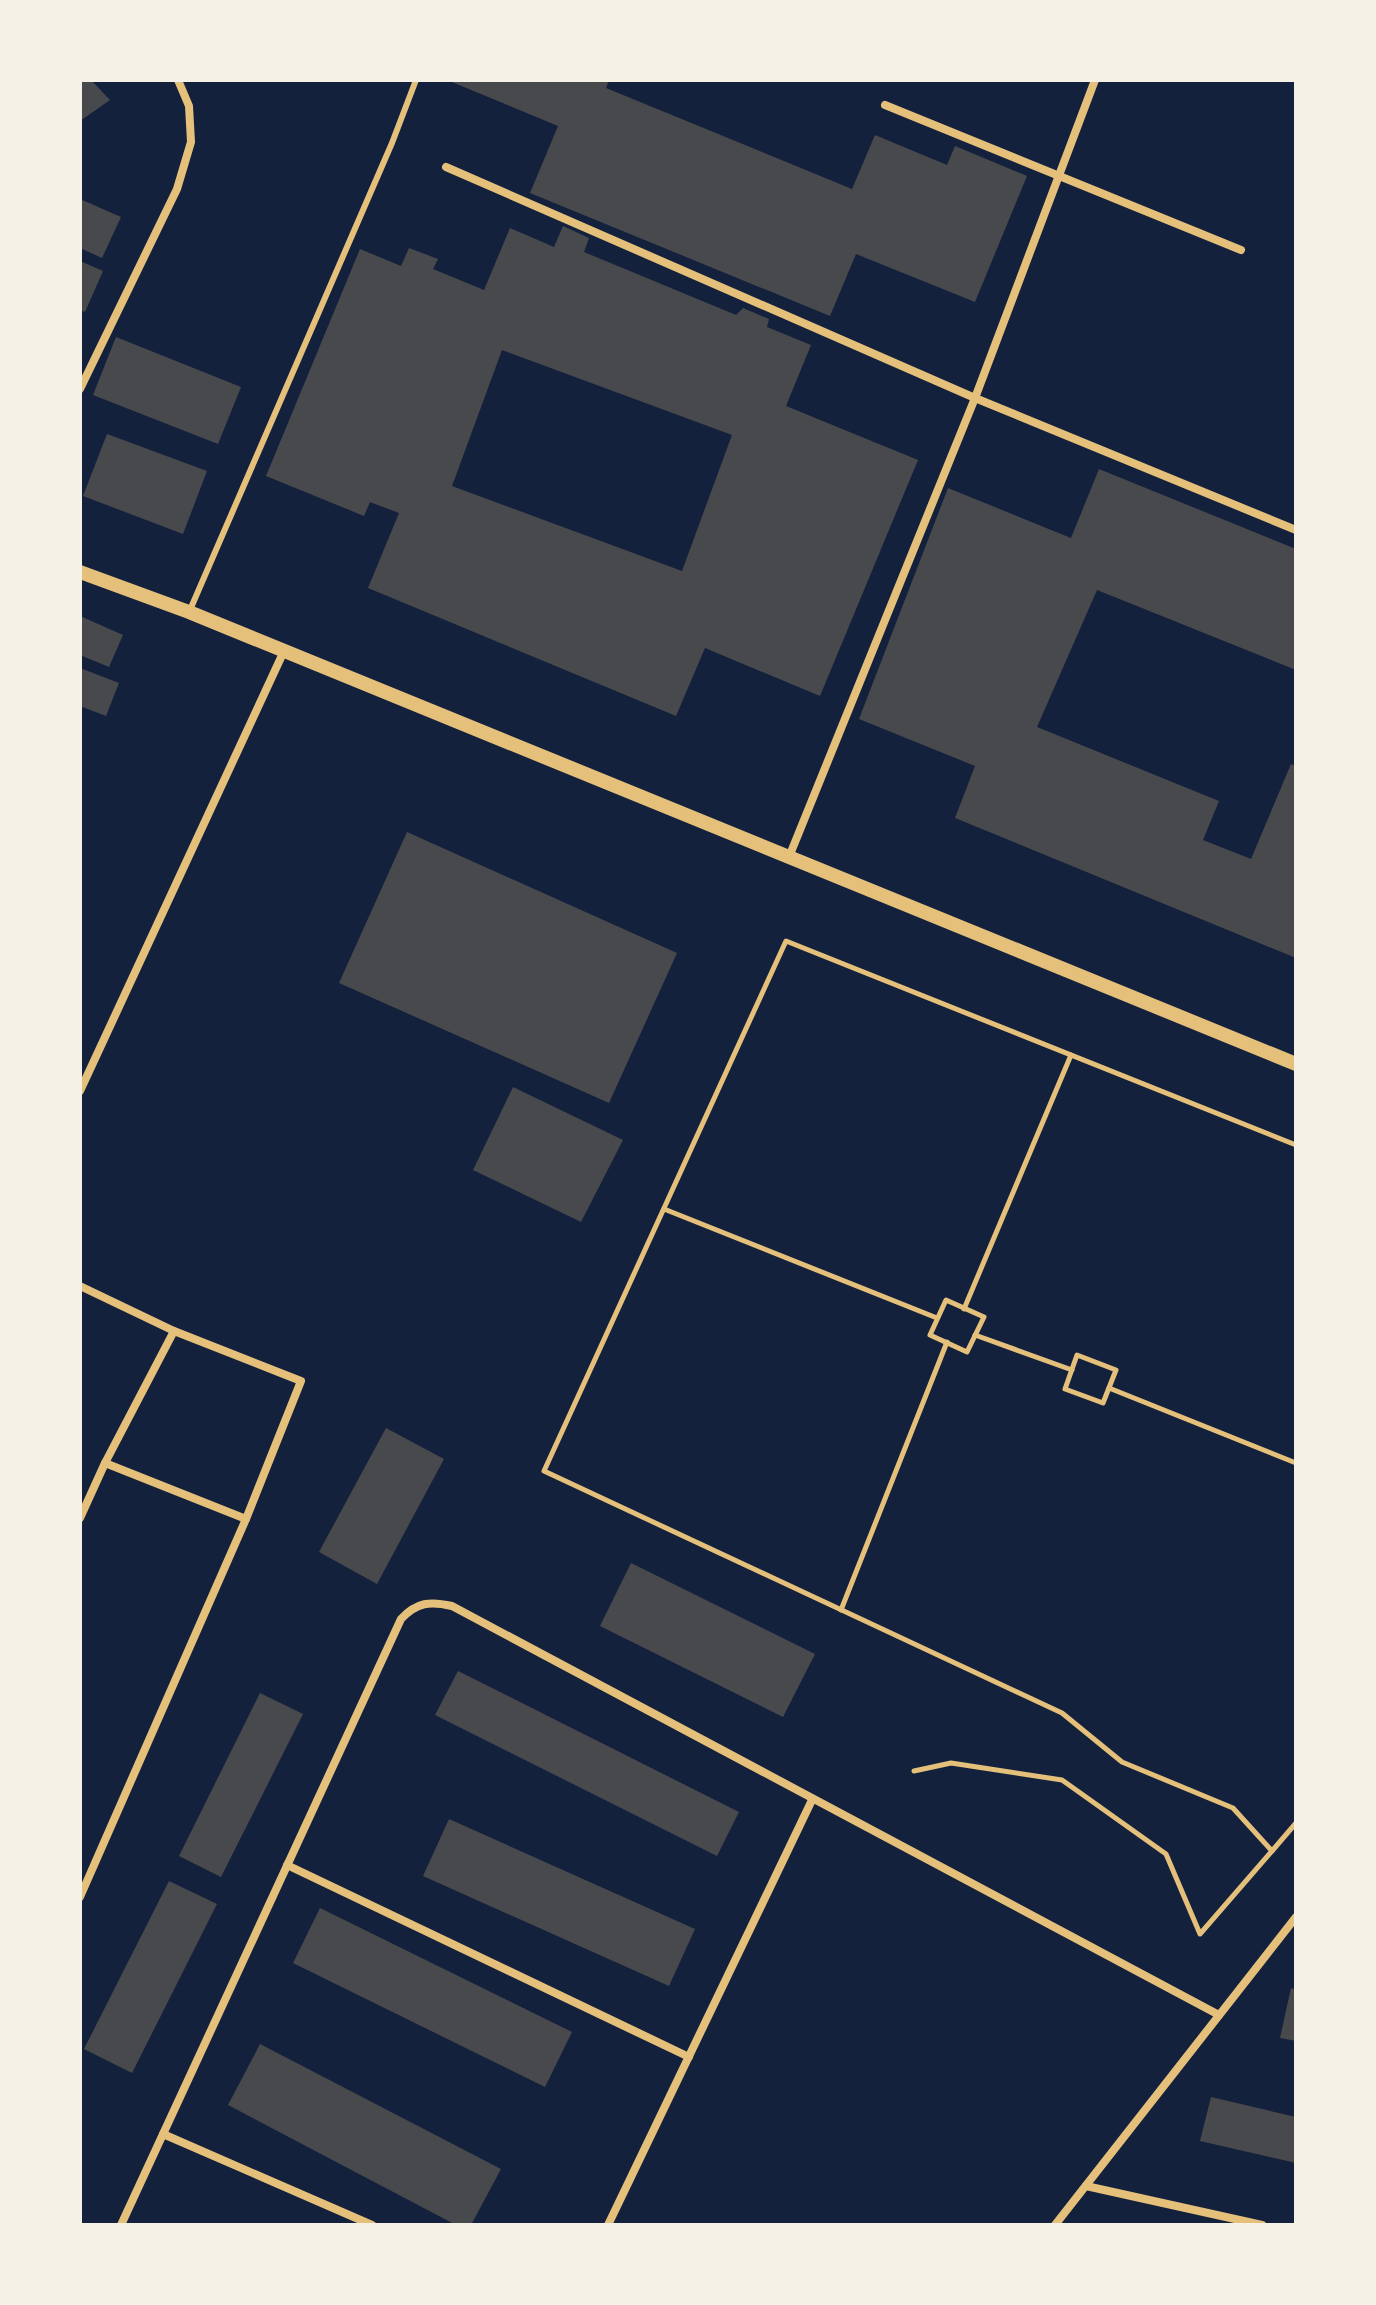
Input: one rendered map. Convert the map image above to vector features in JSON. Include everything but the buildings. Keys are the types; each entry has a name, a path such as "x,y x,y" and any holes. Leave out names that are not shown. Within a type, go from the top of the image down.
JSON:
{"street":[{"path":"80,389 177,189 191,142 189,106 178,80"},
{"path":"789,857 975,398 1095,80"},
{"path":"885,105 1241,250"},
{"path":"446,167 975,398 1296,530"},
{"path":"80,572 189,612 1296,1064"},
{"path":"80,1091 284,651"},
{"path":"80,1286 174,1331 301,1381 246,1519 80,1897"},
{"path":"80,1518 174,1331"},
{"path":"105,1463 246,1519"},
{"path":"121,2225 401,1619 412,1607 432,1602 452,1606 1219,2015"},
{"path":"608,2225 812,1800"},
{"path":"287,1865 689,2057"},
{"path":"1055,2225 1296,1917"},
{"path":"163,2134 372,2225"},
{"path":"1086,2186 1262,2225"}],"lane":[{"path":"189,612 386,158 416,80"}],"path":[{"path":"1272,1851 1233,1808 1122,1762 1062,1713 544,1471 786,941 1296,1145"},
{"path":"964,1309 1071,1055"},
{"path":"664,1209 937,1318"},
{"path":"946,1300 964,1309 984,1317 967,1352 930,1335 946,1300"},
{"path":"975,1335 1072,1370"},
{"path":"841,1610 947,1342"},
{"path":"1077,1355 1116,1370 1109,1388 1103,1403 1065,1389 1077,1355"},
{"path":"1109,1388 1296,1463"},
{"path":"914,1771 951,1763 1062,1780 1166,1854 1200,1934 1296,1823"}]}
